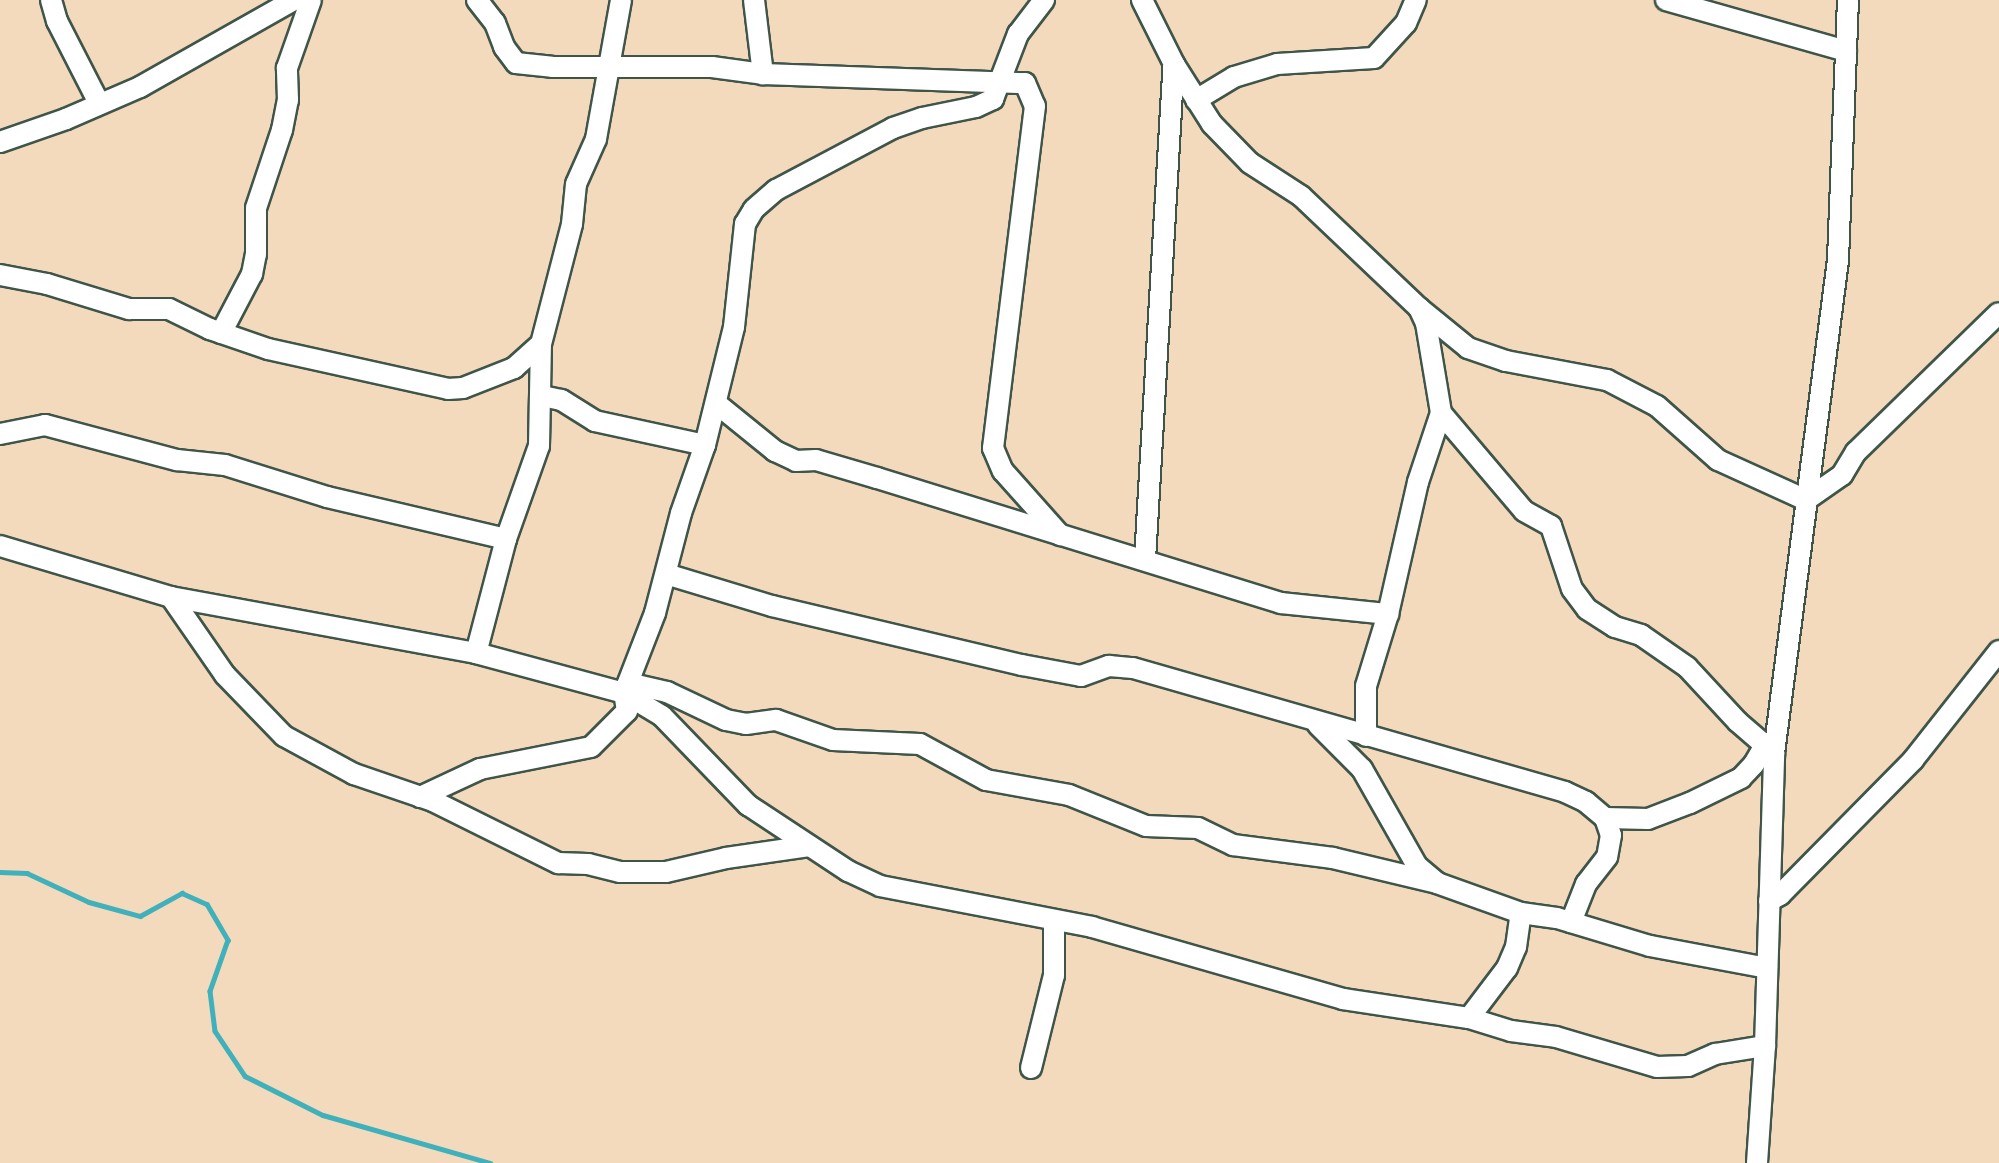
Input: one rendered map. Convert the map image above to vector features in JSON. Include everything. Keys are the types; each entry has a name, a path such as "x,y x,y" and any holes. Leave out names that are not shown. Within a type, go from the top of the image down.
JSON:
{"street":[{"path":"51,0 61,31 99,103"},
{"path":"0,142 66,119 173,70 294,0"},
{"path":"221,333 252,274 256,254 256,208 282,130 288,100 287,68 311,0"},
{"path":"477,0 495,23 516,63 712,67 763,74 1025,83 1035,106 993,448 1003,471 1060,535"},
{"path":"476,653 506,539 539,446 542,396 541,344 572,224 576,184 596,139 621,0"},
{"path":"754,0 763,74"},
{"path":"420,797 480,769 591,747 627,711 626,688 666,574 717,404 734,327 745,224 754,209 776,190 893,128 922,118 976,107 993,99 1018,34 1044,0"},
{"path":"1142,0 1174,64 1196,100 1250,163 1301,196 1419,308 1468,348 1506,361 1607,380 1657,406 1718,460 1806,500"},
{"path":"1196,100 1234,77 1277,64 1374,58 1406,23 1416,0"},
{"path":"1666,0 1846,51"},
{"path":"1757,1163 1765,1046 1769,901 1769,749 1806,500 1838,260 1848,0"},
{"path":"1145,560 1174,64"},
{"path":"0,275 47,284 129,309 169,309 221,333 268,349 448,389 463,388 514,368 541,344"},
{"path":"1366,735 1366,686 1388,614 1418,482 1441,412 1426,323 1419,308"},
{"path":"1806,500 1842,475 1856,452 1999,313"},
{"path":"542,396 561,400 596,421 705,445"},
{"path":"717,404 775,451 796,461 816,460 1281,603 1388,614"},
{"path":"1441,412 1524,511 1551,526 1572,589 1587,609 1615,627 1641,635 1687,667 1738,723 1769,749"},
{"path":"0,434 45,425 177,460 225,465 327,497 506,539"},
{"path":"0,546 171,597 476,653 626,688 667,692 726,720 746,724 776,720 833,740 920,744 986,780 1070,795 1146,826 1198,828 1233,845 1333,858 1437,883 1521,913 1571,922 1650,946 1767,968"},
{"path":"666,574 772,606 1022,665 1081,676 1109,666 1133,668 1565,792 1586,802 1605,818 1611,835 1607,857 1586,884 1571,922"},
{"path":"171,597 225,675 284,736 354,774 420,797 558,863 588,864 620,872 666,872 726,858 809,846"},
{"path":"1769,901 1780,895 1913,760 1939,722 1999,651"},
{"path":"626,688 662,716 748,805 809,846 880,886 1054,920 1343,999 1469,1018 1511,1030 1556,1037 1657,1067 1688,1066 1716,1054 1765,1046"},
{"path":"1313,721 1362,769 1418,866 1437,883"},
{"path":"1605,818 1648,819 1690,803 1740,778 1769,749"},
{"path":"1469,1018 1508,968 1516,947 1521,913"},
{"path":"1031,1068 1054,975 1054,920"}],"waterway":[{"path":"0,872 27,873 89,902 140,916 182,893 207,904 228,940 210,991 215,1031 245,1076 323,1115 490,1163"}]}
